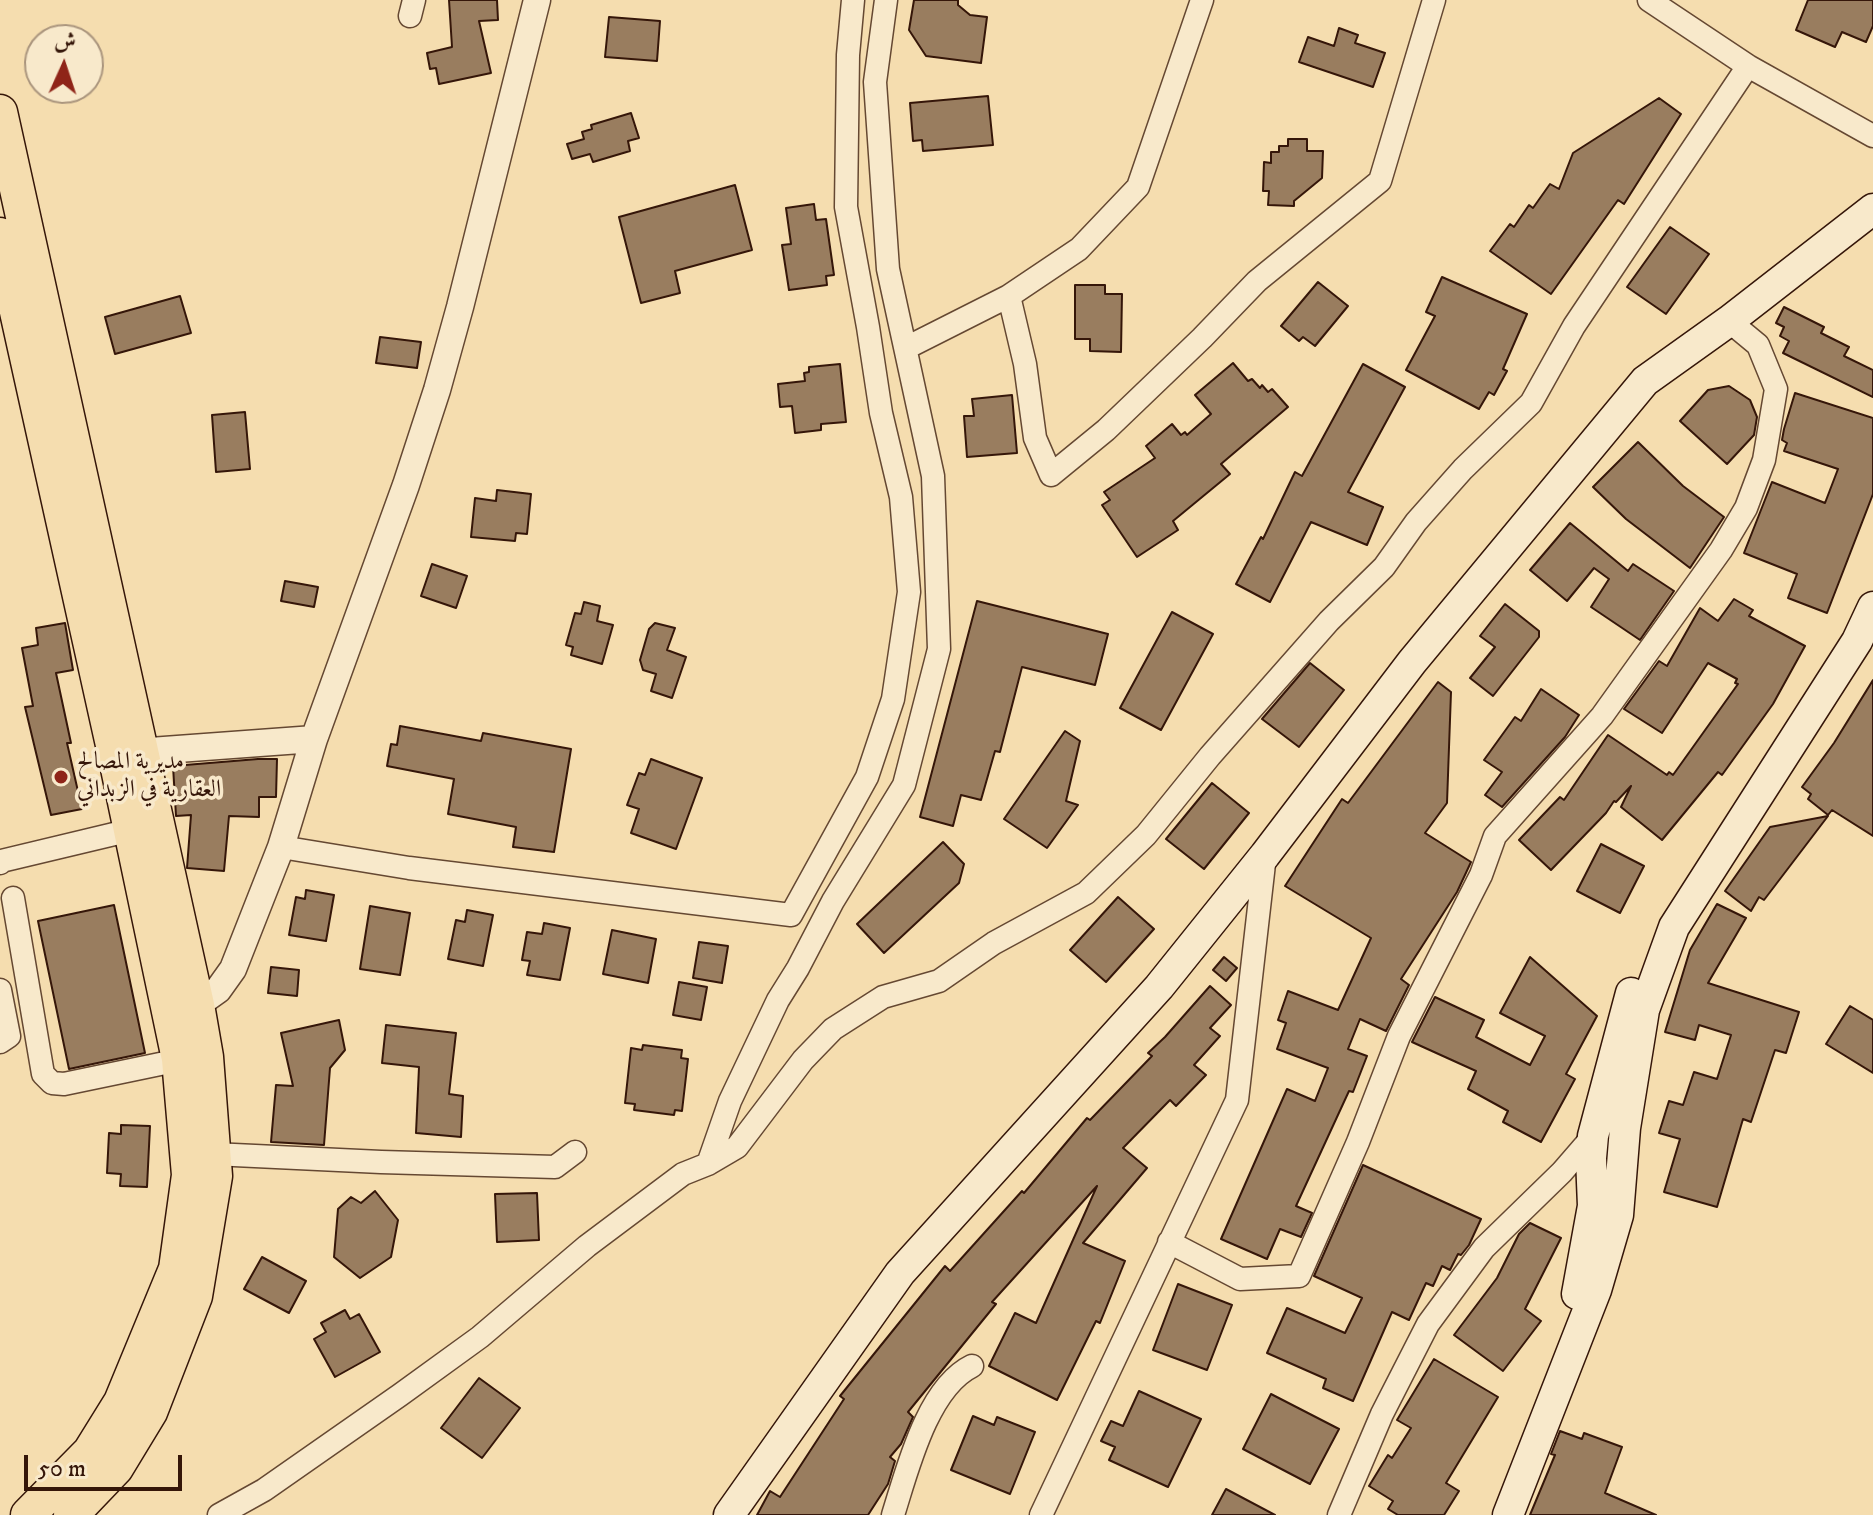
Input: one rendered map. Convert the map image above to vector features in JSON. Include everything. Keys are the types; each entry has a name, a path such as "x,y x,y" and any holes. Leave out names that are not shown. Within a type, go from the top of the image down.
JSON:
{"main road":[{"path":"0,112 128,753 131,830 192,1058 215,1176 195,1296 150,1412 116,1468 71,1515"},
{"path":"729,1515 900,1273 1159,987 1265,855 1412,662 1645,381 1729,321 1873,209"},
{"path":"0,235 9,325 197,1005 192,1058 189,1175 176,1269 121,1402 90,1452 28,1515"},
{"path":"1508,1515 1596,1290 1618,1215 1625,1128 1644,1010 1674,927 1857,641 1873,607"},
{"path":"1549,1412 1593,1206 1577,1174 1593,1136 1625,1007 1655,925 1682,876 1764,768 1796,735"}],"street":[{"path":"197,1005 218,990 233,969 281,847 314,739 372,586 437,390 537,0"},
{"path":"281,847 409,868 791,915 867,777 893,699 909,592 901,497 881,413 846,207 848,55 853,0"},
{"path":"708,1164 730,1101 778,1000 833,901 904,785 939,649 933,476 888,269 875,82 886,0"},
{"path":"906,348 1009,296 1079,249 1138,187 1202,0"},
{"path":"1009,296 1025,364 1035,438 1051,475 1106,430 1257,281 1380,181 1434,0"},
{"path":"1649,0 1748,66 1873,136"},
{"path":"219,1515 264,1490 480,1337 587,1246 683,1174 737,1147 803,1060 833,1029 883,997 939,981 994,943 1086,893 1146,835 1210,756 1319,633 1384,567 1416,522 1463,469 1531,403 1574,326 1748,66"},
{"path":"1169,1242 1240,1279 1299,1276 1358,1142 1399,1036 1481,875 1495,836 1602,716 1721,550 1746,508 1764,460 1776,389 1758,345 1729,321"},
{"path":"128,753 314,739"},
{"path":"0,863 131,830"},
{"path":"1041,1515 1237,1100 1265,855"},
{"path":"13,898 43,1074 52,1083 64,1084 192,1058"},
{"path":"0,990 9,1036 0,1042"},
{"path":"1593,1136 1609,1129 1625,1128"},
{"path":"213,1154 555,1167 575,1152"},
{"path":"1339,1515 1382,1414 1428,1324 1484,1248 1577,1174 1622,1173"},
{"path":"893,1515 910,1461 936,1401 964,1370 972,1366"}],"building":[{"path":"449,0 497,0 498,20 479,21 491,73 439,84 436,68 430,69 427,53 452,47"},
{"path":"914,0 958,0 958,5 970,15 987,17 981,63 926,56 909,30"},
{"path":"1808,0 1873,0 1873,26 1866,42 1842,32 1835,47 1796,30"},
{"path":"609,17 660,21 657,61 605,57"},
{"path":"1339,28 1358,35 1355,43 1385,53 1373,87 1299,62 1308,37 1334,46"},
{"path":"988,96 993,145 923,151 922,140 913,141 910,103"},
{"path":"1659,98 1681,114 1624,204 1618,200 1551,294 1490,251 1510,224 1514,227 1529,205 1533,208 1550,184 1559,189 1573,153"},
{"path":"631,113 639,138 628,141 630,151 593,162 590,154 572,159 567,144 584,139 582,132 592,129 591,125"},
{"path":"1288,139 1307,139 1307,151 1323,151 1322,178 1294,201 1294,206 1268,205 1269,191 1263,191 1264,162 1271,163 1271,152 1279,152 1279,146 1288,146"},
{"path":"735,185 752,250 675,271 680,293 641,303 619,217"},
{"path":"814,204 816,220 826,219 834,275 826,276 827,285 789,290 782,245 791,244 786,208"},
{"path":"1670,227 1709,254 1666,314 1627,287"},
{"path":"1442,277 1527,314 1503,369 1507,371 1494,395 1489,392 1479,409 1406,370 1435,316 1426,312"},
{"path":"1318,282 1348,306 1315,346 1303,337 1299,341 1281,326"},
{"path":"1075,285 1105,285 1105,294 1122,294 1121,352 1090,351 1090,339 1075,339"},
{"path":"180,296 191,333 115,354 105,317"},
{"path":"1784,307 1824,327 1821,333 1849,347 1844,356 1873,370 1873,397 1783,353 1789,341 1780,336 1784,327 1776,323"},
{"path":"380,337 421,342 417,368 376,363"},
{"path":"1233,363 1248,381 1252,379 1268,392 1272,389 1288,407 1221,464 1230,474 1173,521 1178,530 1137,557 1102,505 1110,500 1104,492 1155,458 1146,446 1172,424 1181,435 1185,432 1187,435 1211,414 1195,395"},
{"path":"840,364 846,422 821,424 821,430 795,433 792,406 780,407 778,384 805,381 804,373 809,372 809,367"},
{"path":"1363,364 1405,387 1348,492 1383,507 1367,545 1311,522 1270,602 1236,584 1261,537 1263,539 1295,472 1302,476"},
{"path":"1729,386 1750,400 1757,417 1754,435 1727,464 1680,421 1708,390"},
{"path":"1795,393 1873,418 1873,494 1827,613 1788,598 1797,574 1744,553 1772,482 1825,503 1838,469 1784,451 1787,443 1782,440 1784,429"},
{"path":"1012,395 1017,453 967,457 964,416 974,416 972,399"},
{"path":"245,412 250,469 216,472 212,415"},
{"path":"1638,442 1683,486 1724,517 1690,568 1626,519 1593,487"},
{"path":"497,490 531,494 527,534 516,533 515,541 471,537 475,498 496,501"},
{"path":"1570,523 1628,571 1633,564 1674,591 1640,640 1591,607 1609,579 1594,568 1567,601 1530,570"},
{"path":"432,564 467,576 456,608 421,596"},
{"path":"285,581 318,587 314,607 281,601"},
{"path":"1734,599 1753,610 1749,616 1805,646 1773,704 1722,775 1718,772 1662,840 1621,807 1631,786 1551,870 1519,840 1560,797 1564,800 1608,735 1667,775 1669,772 1673,775 1738,684 1735,683 1737,679 1708,663 1662,733 1624,709 1659,661 1667,666 1700,608 1718,621"},
{"path":"977,601 1108,634 1095,685 1022,667 1000,752 995,751 981,800 961,795 953,826 920,817"},
{"path":"584,602 600,606 597,621 613,625 602,664 571,655 573,647 566,645 575,613 581,614"},
{"path":"1505,604 1539,631 1539,637 1493,696 1470,678 1495,647 1480,636"},
{"path":"1172,612 1213,634 1161,730 1120,708"},
{"path":"65,623 73,670 56,673 82,809 51,815 25,707 33,706 22,648 38,645 36,628"},
{"path":"655,623 675,628 667,650 686,657 672,698 651,691 656,674 643,670 640,660 649,629"},
{"path":"1310,663 1344,690 1299,747 1262,719"},
{"path":"1873,680 1873,836 1832,810 1828,815 1808,799 1811,794 1802,787"},
{"path":"1438,682 1451,692 1447,803 1425,833 1471,862 1457,892 1401,979 1409,985 1386,1031 1360,1019 1348,1049 1367,1056 1353,1092 1349,1091 1296,1206 1312,1213 1301,1237 1280,1229 1267,1259 1221,1239 1287,1089 1315,1101 1328,1068 1277,1049 1286,1023 1278,1020 1288,991 1338,1010 1371,938 1285,886 1342,799 1348,803"},
{"path":"1541,689 1579,715 1565,737 1502,807 1485,795 1502,772 1484,760 1515,717 1521,721"},
{"path":"400,726 481,741 483,733 571,749 554,852 513,847 516,827 448,814 454,779 387,766 391,744 397,745"},
{"path":"1065,731 1080,741 1066,801 1078,805 1047,848 1004,819"},
{"path":"277,759 276,797 259,797 259,817 229,816 224,871 187,868 191,815 176,816 173,766"},
{"path":"651,759 702,778 676,849 631,833 639,809 627,805 639,773 645,775"},
{"path":"1212,783 1249,813 1204,869 1166,839"},
{"path":"1828,816 1764,900 1759,897 1751,911 1725,891 1770,827"},
{"path":"943,842 964,864 959,883 884,953 857,924"},
{"path":"1601,844 1644,866 1620,913 1577,891"},
{"path":"306,890 334,895 326,941 289,935 296,897 305,899"},
{"path":"1118,897 1154,929 1106,982 1070,950"},
{"path":"1717,904 1746,918 1708,983 1799,1012 1786,1053 1775,1050 1751,1122 1743,1119 1717,1207 1664,1192 1680,1139 1659,1133 1669,1101 1683,1105 1694,1072 1717,1079 1731,1035 1699,1025 1695,1040 1665,1032 1690,950"},
{"path":"114,905 145,1053 69,1069 38,921"},
{"path":"370,906 410,913 400,975 360,969"},
{"path":"467,910 493,915 483,966 448,959 456,920 465,922"},
{"path":"544,923 570,928 560,980 527,975 530,961 522,960 527,932 542,934"},
{"path":"612,930 656,939 648,983 603,974"},
{"path":"699,942 728,946 722,983 693,978"},
{"path":"1224,957 1237,968 1226,981 1213,970"},
{"path":"1530,957 1597,1016 1566,1074 1575,1079 1541,1142 1503,1122 1508,1111 1468,1089 1476,1071 1412,1042 1435,997 1484,1020 1476,1037 1530,1065 1545,1036 1500,1013"},
{"path":"271,967 299,970 297,996 268,993"},
{"path":"679,982 707,987 701,1020 673,1015"},
{"path":"1210,986 1231,1005 1210,1028 1220,1036 1194,1065 1206,1075 1176,1106 1170,1100 1123,1148 1147,1168 1083,1243 1125,1261 1100,1323 1096,1321 1057,1400 989,1366 1015,1313 1036,1323 1097,1186 992,1302 996,1304 908,1412 913,1417 901,1444 890,1457 895,1461 888,1484 868,1515 757,1515 770,1491 780,1497 844,1399 840,1396 945,1266 950,1271 1022,1191 1024,1193 1087,1118 1090,1120 1152,1056 1148,1053"},
{"path":"1850,1006 1873,1020 1873,1073 1826,1044"},
{"path":"339,1020 345,1050 330,1068 324,1145 271,1142 276,1085 293,1086 281,1033"},
{"path":"386,1025 456,1033 449,1094 463,1096 461,1137 416,1133 419,1067 382,1063"},
{"path":"643,1045 682,1050 681,1058 688,1059 682,1111 675,1110 674,1115 634,1110 635,1104 625,1103 631,1048 642,1050"},
{"path":"121,1125 150,1126 147,1187 120,1186 121,1174 107,1173 109,1133 121,1134"},
{"path":"1363,1165 1481,1219 1469,1245 1461,1255 1458,1254 1450,1270 1442,1266 1433,1286 1426,1283 1409,1320 1392,1312 1353,1401 1323,1388 1326,1379 1267,1353 1287,1308 1345,1333 1362,1298 1314,1276"},
{"path":"375,1191 398,1220 391,1257 360,1278 334,1257 338,1209 351,1197 361,1203"},
{"path":"537,1193 539,1240 497,1242 495,1194"},
{"path":"1530,1223 1561,1238 1525,1309 1541,1321 1503,1371 1454,1335 1497,1278 1519,1234"},
{"path":"262,1257 306,1281 289,1313 244,1289"},
{"path":"1178,1284 1232,1305 1207,1370 1153,1350"},
{"path":"345,1310 350,1319 359,1314 380,1352 335,1377 314,1339 326,1332 321,1323"},
{"path":"1434,1359 1498,1397 1446,1483 1459,1491 1444,1515 1398,1515 1388,1509 1393,1501 1369,1486 1388,1455 1392,1458 1411,1428 1397,1420"},
{"path":"479,1378 520,1408 482,1458 441,1428"},
{"path":"1139,1391 1201,1419 1168,1487 1109,1460 1115,1447 1101,1441 1111,1421 1123,1426"},
{"path":"1271,1394 1339,1429 1310,1484 1243,1449"},
{"path":"973,1416 994,1425 997,1417 1035,1432 1010,1494 951,1470"},
{"path":"1560,1431 1582,1439 1584,1433 1622,1447 1605,1493 1656,1515 1530,1515 1555,1455 1551,1454"},
{"path":"1226,1489 1275,1515 1212,1515"}],"place":[{"name":"مديرية المصالح العقارية في الزبداني","path":"61,777"}]}
